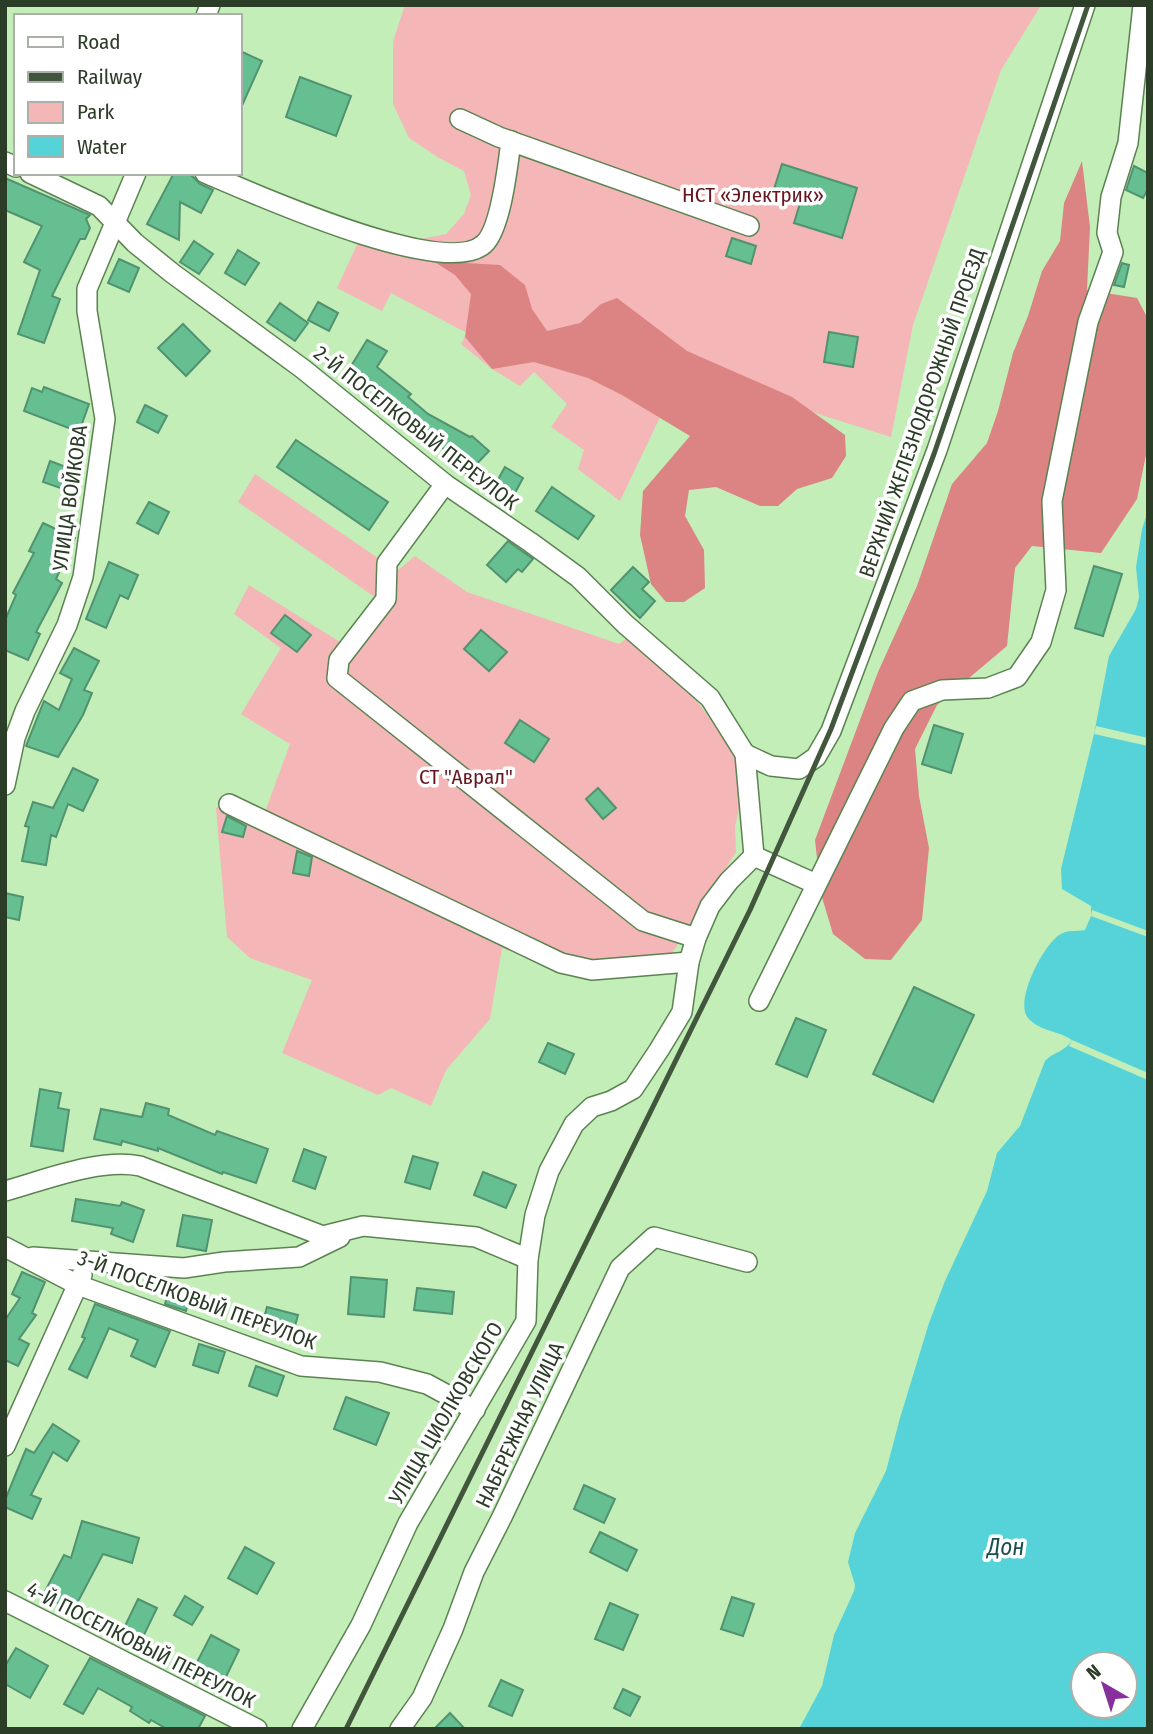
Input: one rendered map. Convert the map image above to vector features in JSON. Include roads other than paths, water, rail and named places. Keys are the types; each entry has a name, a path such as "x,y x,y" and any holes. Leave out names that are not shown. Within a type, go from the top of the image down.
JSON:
{"street":[{"name":"ВЕРХНИЙ ЖЕЛЕЗНОДОРОЖНЫЙ ПРОЕЗД","path":"745,754 771,766 799,769 816,757 831,731 937,450 1085,5"},
{"path":"760,1001 894,728 912,701 942,690 988,688 1017,677 1041,642 1056,590 1052,501 1088,322 1113,252 1107,233 1111,197 1129,143 1143,5"},
{"path":"460,119 511,141 749,226"},
{"path":"210,175 343,229 439,253 469,251 485,243 494,225 505,187 511,141"},
{"name":"2-Й ПОСЕЛКОВЫЙ ПЕРЕУЛОК","path":"34,175 99,206 135,243 303,369 445,485 578,577 625,624 710,698 745,754"},
{"name":"УЛИЦА ВОЙКОВА","path":"5,785 15,738 25,710 66,625 83,577 105,419 87,311 88,289 135,175"},
{"path":"445,485 387,563 386,599 339,660 337,678 643,921 696,938"},
{"path":"745,754 754,856 816,884"},
{"path":"229,804 561,963 592,970 689,962"},
{"name":"УЛИЦА ЦИОЛКОВСКОГО","path":"302,1729 361,1625 408,1523 526,1321 528,1259 536,1215 549,1171 574,1124 592,1107 611,1101 633,1089 659,1050 682,1012 689,962 710,906 729,881 754,856"},
{"path":"5,1191 81,1170 123,1163 140,1166 323,1236 363,1226 476,1237 528,1259"},
{"name":"3-Й ПОСЕЛКОВЫЙ ПЕРЕУЛОК","path":"25,1256 184,1268 299,1256 363,1226"},
{"name":"НАБЕРЕЖНАЯ УЛИЦА","path":"400,1729 422,1698 453,1629 474,1572 620,1268 654,1237 747,1262"},
{"name":"3-Й ПОСЕЛКОВЫЙ ПЕРЕУЛОК","path":"5,1247 78,1285 300,1367 380,1372 427,1384 475,1410"},
{"path":"5,1446 78,1285 86,1261"},
{"name":"4-Й ПОСЕЛКОВЫЙ ПЕРЕУЛОК","path":"5,1601 257,1729"}],"water":[{"name":"Дон","path":"1148,511 1148,1729 799,1729 822,1686 834,1635 854,1591 855,1585 848,1562 855,1533 886,1471 929,1323 945,1281 987,1191 997,1153 1020,1126 1045,1061 1072,1040 1043,1028 1028,1018 1025,999 1032,974 1052,941 1065,932 1085,930 1091,916 1091,906 1062,889 1061,869 1094,734 1109,656 1136,609 1139,597 1136,567"}],"railway":[{"path":"346,1729 750,910 831,729 934,454 1088,5"}],"park label":[{"name":"НСТ «Электрик»","path":"753,195"},
{"name":"СТ \"Аврал\"","path":"466,777"}]}
